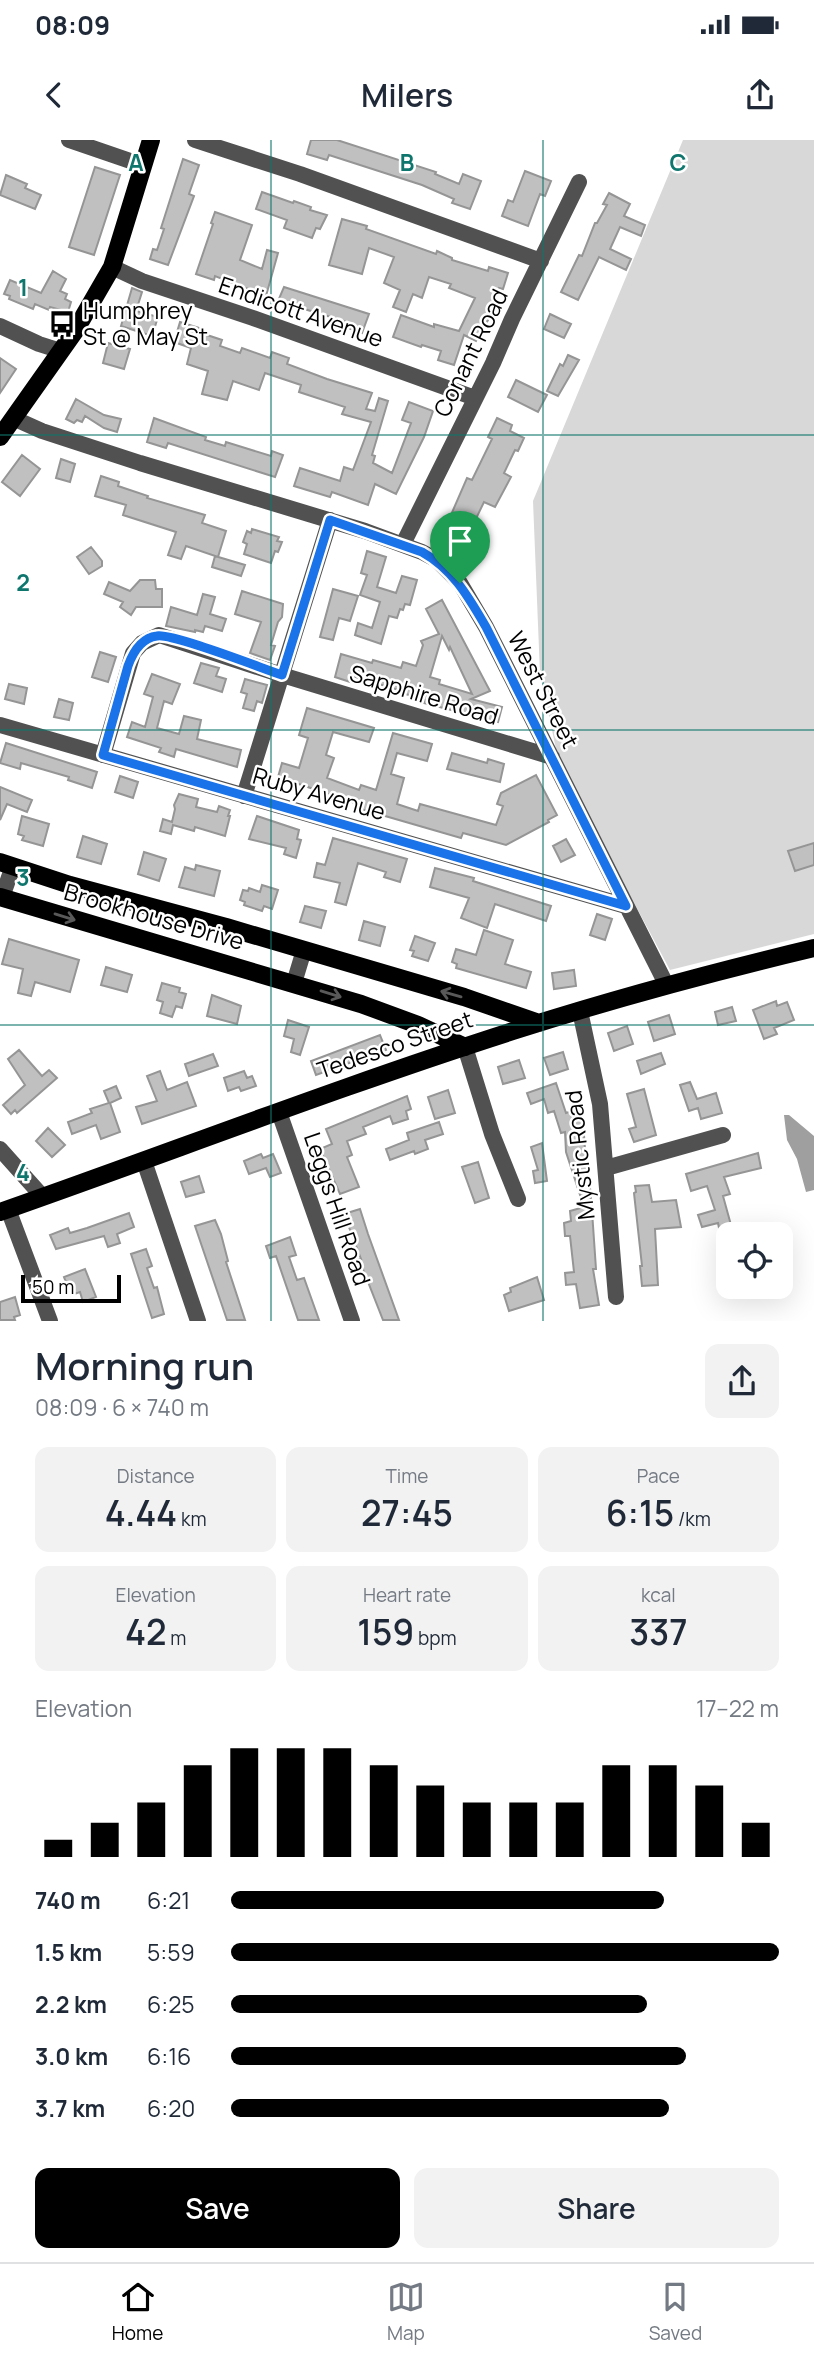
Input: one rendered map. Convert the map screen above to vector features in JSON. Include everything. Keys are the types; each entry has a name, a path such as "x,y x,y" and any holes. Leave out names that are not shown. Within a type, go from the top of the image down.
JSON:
{"main road":[{"path":"0,437 61,351 112,267 151,140"},
{"name":"Brookhouse Drive","path":"6,864 70,885 304,950 538,1023"},
{"name":"Brookhouse Drive","path":"1,897 361,1004 418,1025 465,1047"},
{"name":"Tedesco Street","path":"4,1211 538,1023 666,984 814,948"}],"street":[{"path":"69,140 142,165"},
{"path":"195,140 300,174 541,261"},
{"name":"Conant Road","path":"403,544 579,182"},
{"name":"Endicott Avenue","path":"112,267 142,281 475,398"},
{"path":"0,326 61,351"},
{"name":"West Street","path":"13,418 42,431 140,463 403,544 437,560 460,583 486,627 666,984"},
{"path":"244,796 330,520"},
{"name":"Sapphire Road","path":"103,755 133,653 148,638 159,635 552,757"},
{"name":"Ruby Avenue","path":"0,725 626,906"},
{"name":"Brookhouse Drive","path":"1,897 6,864"},
{"path":"293,983 304,950"},
{"name":"Mystic Road","path":"580,1011 600,1104 616,1297"},
{"path":"465,1047 501,1160 518,1199"},
{"name":"Leggs Hill Road","path":"279,1112 352,1321"},
{"path":"606,1168 723,1135"},
{"path":"0,1149 42,1196"},
{"path":"144,1161 198,1321"},
{"path":"4,1211 50,1321"}],"shaded area":[{"path":"683,140 814,140 814,934 670,970 559,763 540,674 533,501"},
{"path":"784,1115 789,1115 814,1136 814,1190 806,1192 797,1159 787,1140"}],"building":[{"path":"311,140 337,140 436,172 435,174 459,184 463,174 481,181 470,209 452,203 454,199 422,185 329,155 327,160 307,154"},
{"path":"183,159 199,165 189,194 194,196 168,265 150,259 153,249 157,250 164,229 161,228"},
{"path":"95,167 120,175 94,255 69,247"},
{"path":"525,171 551,181 545,196 540,194 528,226 502,216 508,200 513,202"},
{"path":"6,175 27,184 25,188 41,195 35,209 0,195"},
{"path":"262,192 311,207 310,210 327,215 320,229 316,228 312,238 284,228 287,220 256,209"},
{"path":"609,193 630,204 624,216 645,225 641,236 620,227 610,249 631,259 626,270 599,257 578,300 561,292 579,255 582,256 595,223 607,205 603,204"},
{"path":"215,212 252,225 240,260 262,269 267,250 278,253 266,296 215,276 214,280 196,274"},
{"path":"342,219 367,226 366,229 436,254 437,251 452,260 488,271 489,267 508,273 503,289 499,288 488,320 476,341 464,335 454,365 438,360 441,351 393,337 401,315 434,327 434,324 459,331 475,298 449,288 451,284 429,277 422,298 413,294 406,312 393,307 400,290 384,283 394,257 369,248 362,274 329,265"},
{"path":"53,271 66,279 60,291 67,294 65,299 71,302 68,312 50,307 49,310 35,304 33,309 9,299 10,296 4,294 10,280 41,293"},
{"path":"284,287 369,314 362,333 345,327 347,322 278,301"},
{"path":"132,288 142,292 136,311 158,317 152,336 121,326"},
{"path":"550,314 571,324 564,338 544,329"},
{"path":"180,322 199,328 198,332 222,340 220,346 240,353 242,348 270,358 272,352 289,358 287,364 372,393 366,409 375,411 379,398 388,401 372,455 375,456 373,463 392,473 411,423 402,420 409,402 433,411 424,437 396,494 375,484 368,505 332,492 330,497 294,486 300,468 340,481 344,467 353,470 371,422 342,414 345,407 299,392 301,385 265,373 259,390 233,381 227,400 202,394 208,371 187,364 191,348 174,342"},
{"path":"108,343 130,349 124,369 103,363"},
{"path":"568,355 579,360 558,396 547,391 560,364 563,366"},
{"path":"0,358 16,369 0,393"},
{"path":"516,380 547,395 538,412 508,397"},
{"path":"76,399 104,415 121,419 117,432 104,428 85,416 82,422 77,420 74,423 66,419"},
{"path":"154,418 225,446 226,442 271,456 272,451 283,455 275,477 168,443 166,448 147,442"},
{"path":"497,418 512,425 510,431 524,438 504,473 511,477 495,507 484,502 470,531 475,533 470,543 444,531 467,478 472,480 492,439 488,437"},
{"path":"22,455 40,469 20,496 2,482"},
{"path":"61,459 75,464 70,482 56,478"},
{"path":"101,476 119,482 118,486 148,496 147,498 205,515 202,523 226,531 218,557 186,546 181,559 168,555 176,532 123,515 126,505 95,496"},
{"path":"252,529 279,537 277,541 282,542 271,563 244,554 247,544 243,542 247,531 251,533"},
{"path":"91,547 102,561 102,566 89,574 77,557"},
{"path":"367,551 386,557 377,587 396,593 402,576 417,580 410,605 405,604 403,610 400,609 397,618 389,616 381,644 355,635 358,623 372,628 380,602 360,595 367,575 361,573"},
{"path":"215,556 245,565 241,576 212,567"},
{"path":"140,580 155,580 156,589 162,589 162,607 136,607 131,615 120,607 123,602 104,594 109,582 130,591"},
{"path":"333,589 358,596 350,621 339,618 333,640 320,637"},
{"path":"242,591 283,604 282,617 271,645 275,646 270,660 250,653 261,622 235,614"},
{"path":"203,594 215,597 210,614 226,619 222,631 205,626 203,632 195,632 166,626 171,607 197,615"},
{"path":"442,600 490,691 471,699 502,707 498,722 424,703 425,700 399,690 352,676 350,682 335,677 341,654 401,668 403,662 416,666 423,645 421,641 439,634 426,609","holes":["442,636 449,650 450,647 472,694 439,684 440,680 430,677"]},
{"path":"100,652 116,657 108,682 92,677"},
{"path":"201,663 219,668 216,676 226,679 222,692 194,683"},
{"path":"152,674 180,684 172,704 164,701 157,728 179,734 184,716 201,720 197,739 241,750 237,767 176,749 174,757 159,752 161,748 127,737 132,722 145,727 153,697 144,694"},
{"path":"245,679 267,685 262,703 257,701 254,711 243,708 247,694 241,692"},
{"path":"9,684 27,688 24,704 5,699"},
{"path":"59,699 73,703 69,720 54,717"},
{"path":"307,708 374,728 369,742 333,732 326,755 334,758 327,778 359,790 361,785 376,790 393,733 432,744 427,761 397,753 391,774 404,778 397,804 418,811 420,804 496,825 503,806 497,804 501,793 536,775 557,815 506,845 463,833 461,838 354,807 355,803 278,777 282,763 299,768 308,738 299,735"},
{"path":"6,743 97,772 92,788 68,780 69,777 21,763 20,769 0,763"},
{"path":"452,753 487,763 488,759 504,764 500,782 447,769"},
{"path":"120,776 138,782 133,798 115,792"},
{"path":"0,787 32,800 27,812 7,804 0,820"},
{"path":"179,794 198,799 196,807 217,812 219,806 230,810 225,836 195,827 194,831 173,825 171,834 160,831 163,819 172,822 174,805"},
{"path":"22,816 49,824 43,846 22,840 24,836 18,834"},
{"path":"257,816 299,830 297,839 301,840 296,858 284,854 286,848 249,839"},
{"path":"83,836 107,844 101,864 77,857"},
{"path":"333,838 407,859 400,882 384,877 386,872 358,863 346,905 335,902 340,883 314,877 317,863 325,865"},
{"path":"566,839 575,855 561,862 553,846"},
{"path":"814,843 814,865 795,871 788,851"},
{"path":"144,852 166,859 159,881 138,874"},
{"path":"196,865 220,871 214,896 179,887 185,867 195,870"},
{"path":"435,868 474,878 473,881 551,906 546,921 495,904 487,928 461,918 469,898 430,887"},
{"path":"262,885 278,890 272,909 264,906 262,911 244,905 245,902 240,900 243,890 248,891 249,888 260,892"},
{"path":"305,906 326,911 321,928 300,922"},
{"path":"597,914 612,919 605,940 590,935"},
{"path":"364,921 385,927 380,946 359,940"},
{"path":"484,930 513,940 505,964 531,972 526,988 456,968 457,964 452,962 456,949 476,955"},
{"path":"415,936 435,943 428,961 412,956 414,951 410,950"},
{"path":"9,939 79,960 70,992 35,982 31,996 18,993 23,969 2,964"},
{"path":"106,967 132,975 127,992 101,985"},
{"path":"574,970 576,986 554,989 552,973"},
{"path":"162,983 180,988 179,992 186,994 182,1008 176,1006 172,1017 160,1013 163,1002 157,1000"},
{"path":"212,995 241,1006 237,1024 207,1016"},
{"path":"776,1001 777,1006 787,1002 794,1020 774,1028 777,1034 764,1039 753,1010"},
{"path":"732,1007 736,1021 718,1025 715,1012"},
{"path":"669,1015 675,1034 654,1041 648,1022"},
{"path":"288,1020 309,1027 300,1055 291,1052 294,1039 284,1036"},
{"path":"627,1026 633,1044 614,1051 608,1033"},
{"path":"380,1035 386,1050 316,1075 311,1061"},
{"path":"19,1050 42,1076 49,1070 57,1078 17,1113 15,1110 11,1114 3,1105 25,1085 8,1059"},
{"path":"563,1052 568,1069 550,1075 544,1058"},
{"path":"661,1053 665,1064 641,1074 637,1061"},
{"path":"213,1054 218,1066 189,1076 185,1064"},
{"path":"519,1060 525,1078 503,1084 498,1067"},
{"path":"160,1071 167,1090 187,1082 196,1106 142,1124 136,1107 157,1101 147,1076"},
{"path":"244,1071 247,1078 252,1076 256,1086 241,1091 239,1087 228,1091 224,1078"},
{"path":"690,1082 697,1099 716,1093 722,1113 701,1119 698,1108 689,1111 680,1085"},
{"path":"556,1083 566,1113 579,1109 589,1176 596,1269 593,1269 599,1305 580,1308 576,1284 566,1285 565,1273 574,1272 570,1236 565,1236 564,1223 571,1221 570,1211 584,1207 566,1152 565,1132 561,1133 554,1111 548,1113 544,1099 531,1104 527,1093"},
{"path":"116,1086 121,1098 110,1103 120,1132 101,1139 96,1125 72,1134 68,1122 92,1113 90,1109 109,1103 104,1091"},
{"path":"644,1089 656,1135 634,1142 629,1129 636,1127 627,1094"},
{"path":"448,1090 455,1113 435,1119 428,1097"},
{"path":"407,1096 411,1109 406,1111 408,1119 393,1124 390,1116 363,1127 366,1134 347,1141 352,1155 347,1157 359,1187 340,1194 320,1149 332,1144 326,1129"},
{"path":"439,1122 443,1134 425,1140 428,1149 390,1160 386,1149 409,1140 407,1133"},
{"path":"48,1128 65,1145 52,1157 36,1141"},
{"path":"542,1143 547,1181 535,1183 533,1171 538,1170 531,1147"},
{"path":"758,1153 761,1168 724,1177 730,1194 723,1196 730,1222 716,1222 702,1227 698,1215 715,1210 707,1186 691,1191 686,1174"},
{"path":"261,1154 263,1158 273,1154 281,1173 270,1177 266,1168 249,1174 244,1161"},
{"path":"478,1162 489,1198 475,1203 462,1167"},
{"path":"199,1176 204,1192 186,1197 181,1182"},
{"path":"649,1185 652,1202 676,1200 681,1227 655,1229 658,1285 642,1286 634,1193 635,1186"},
{"path":"360,1209 399,1320 383,1320 359,1259 344,1214"},
{"path":"129,1213 134,1227 117,1234 120,1243 108,1247 104,1236 56,1249 50,1235 68,1228 70,1233"},
{"path":"215,1220 245,1320 227,1320 195,1226"},
{"path":"290,1237 296,1255 289,1257 297,1280 304,1278 319,1320 298,1320 276,1256 270,1258 266,1246"},
{"path":"146,1249 152,1266 147,1268 154,1288 157,1287 164,1314 152,1318 131,1254"},
{"path":"85,1269 96,1297 83,1302 80,1292 71,1295 64,1277"},
{"path":"537,1277 544,1300 509,1311 504,1295 511,1292 510,1288"},
{"path":"15,1297 20,1315 14,1317 15,1320 0,1320 0,1302"}],"place":[{"name":"Humphrey St @ May St","path":"62,324"}],"route":[{"path":"330,520 422,552 437,560 460,583 486,627 626,906 103,755 133,653 148,638 159,635 178,640 282,675 330,520"}]}
